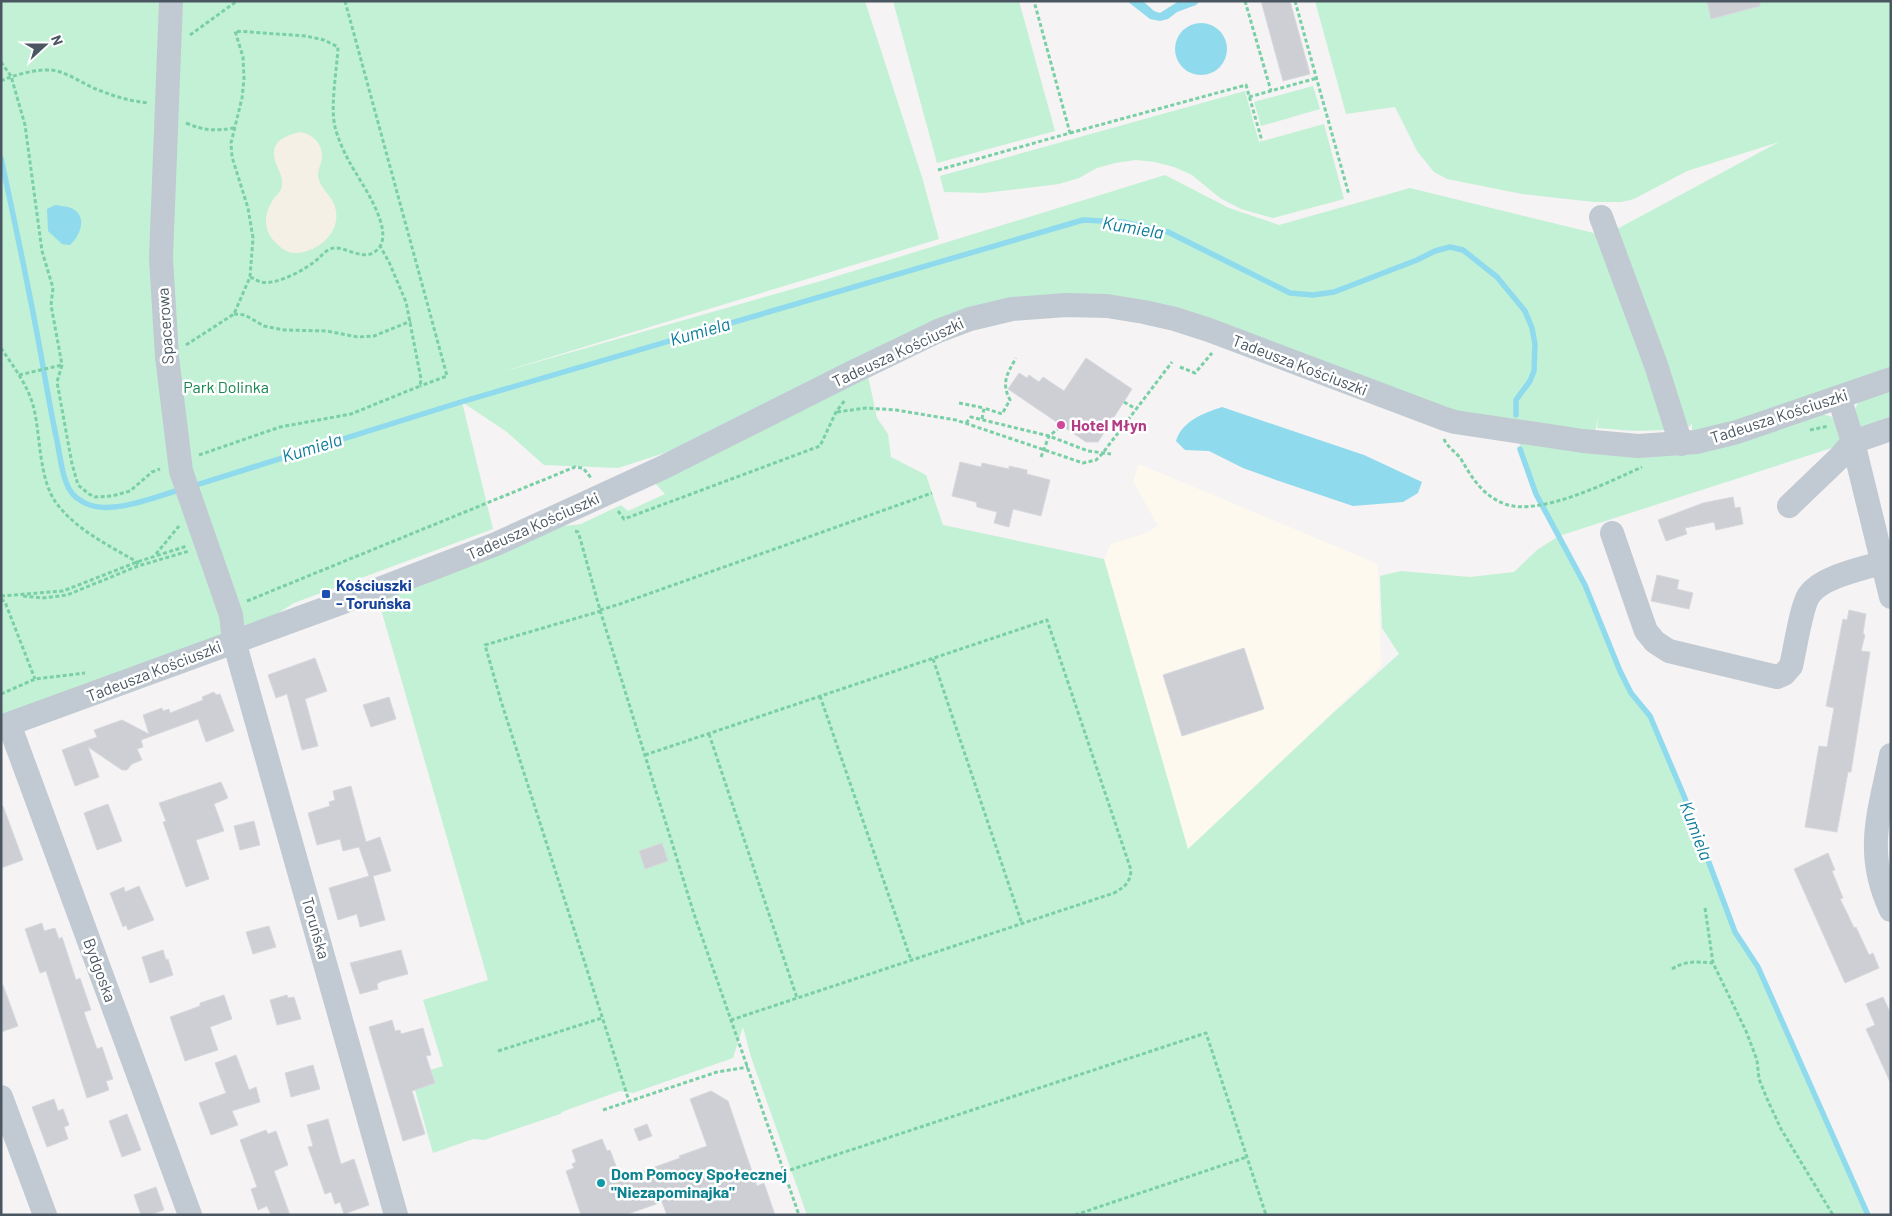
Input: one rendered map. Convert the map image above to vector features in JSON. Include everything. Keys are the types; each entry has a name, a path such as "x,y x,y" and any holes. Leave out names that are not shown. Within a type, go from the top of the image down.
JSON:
{"street":[{"name":"Spacerowa","path":"171,1 161,258 167,357 180,466 230,615 234,641"},
{"path":"1601,216 1653,356 1681,444"},
{"name":"Tadeusza Kościuszki","path":"5,726 445,564 503,540 664,468 938,331 985,315 1038,307 1085,305 1107,306 1144,312 1209,330 1445,419 1540,435 1623,445 1659,446 1724,436 1891,379"},
{"path":"1839,397 1887,562 1891,597"},
{"path":"1789,506 1839,458 1852,442 1891,429"},
{"path":"1612,533 1640,617 1646,631 1655,642 1669,650 1682,654 1777,677 1784,674 1791,666 1806,602 1816,587 1834,578 1887,562"},
{"name":"Toruńska","path":"234,641 396,1215"},
{"name":"Bydgoska","path":"5,726 190,1215"},
{"path":"1891,756 1876,829 1875,843 1876,866 1882,889 1891,910"},
{"path":"1,1097 45,1215"}],"path":[{"path":"169,50 237,1"},
{"path":"1,62 11,76 25,125 42,250 53,288 51,305 62,365 56,382 72,464 78,485 82,490 88,494 103,498 130,491 152,472 180,466 280,427 352,414 447,376 345,1"},
{"path":"1034,1 1070,133"},
{"path":"1245,1 1271,91"},
{"path":"1295,1 1349,195"},
{"path":"167,357 234,314 250,276 253,238 248,208 232,157 231,143 242,98 244,79 243,57 235,31 306,36 324,40 338,47 334,108 335,127 350,164 376,208 381,227 382,242 378,250 362,255 334,248 303,270 280,279 261,282 250,276"},
{"path":"1,81 11,76 40,70 51,70 67,75 95,89 127,100 167,109 198,128 213,131 234,128"},
{"path":"1249,97 1317,78"},
{"path":"938,170 1246,84 1262,141"},
{"path":"380,246 400,286 410,321 420,386"},
{"path":"234,314 245,316 264,326 284,330 327,331 358,337 374,336 410,321"},
{"path":"1,348 27,389 33,406 50,493 56,503 88,533 137,562 138,566"},
{"path":"1180,367 1195,373 1215,349"},
{"path":"959,402 1002,414 1010,400 1004,388 1007,374 1016,358"},
{"path":"836,412 866,408 896,410 956,420 1083,463 1096,460 1102,454 1172,362"},
{"path":"19,375 62,365"},
{"path":"230,615 246,602 256,597 575,467 583,468 624,519 820,446 836,412 848,397"},
{"path":"1124,402 1136,409"},
{"path":"982,419 984,408"},
{"path":"966,423 971,416 1049,436 1088,452 1111,454"},
{"path":"1042,457 1049,436 1058,429"},
{"path":"1443,437 1444,442 1459,457 1478,487 1506,505 1525,507 1582,494 1651,463"},
{"path":"629,1101 484,645 601,610 932,493"},
{"path":"156,555 192,505"},
{"path":"580,538 694,914 798,1215"},
{"path":"15,594 42,598 67,595 138,566 205,543"},
{"path":"35,679 5,602 1,597 15,594 63,591 156,555 205,543"},
{"path":"645,755 1048,620 1131,870 1130,879 1124,888 1114,893 732,1020"},
{"path":"933,659 1022,924"},
{"path":"1,694 35,679 89,673"},
{"path":"820,696 911,960"},
{"path":"709,734 797,998"},
{"path":"1705,908 1713,964 1746,1031 1757,1060 1759,1079 1771,1108 1781,1129 1833,1215"},
{"path":"1672,970 1680,963 1713,964"},
{"path":"498,1051 602,1018"},
{"path":"784,1172 1206,1033 1266,1215"},
{"path":"603,1110 717,1072 748,1067"},
{"path":"1075,1215 1247,1157"}],"shaded area":[{"path":"1139,464 1378,564 1381,666 1188,850 1104,559 1111,544 1146,533 1158,526 1133,481"}],"green space":[{"name":"Park Dolinka","path":"1,1 865,1 922,177 939,239 505,371 821,281 1165,175 1229,208 1279,225 1410,188 1598,234 1629,317 1666,430 1634,431 1597,428 1598,416 1595,433 1445,409 1117,296 1099,294 1048,295 683,447 618,468 544,465 507,432 462,402 493,529 294,603 269,619 1,718"},
{"path":"893,1 1019,1 1055,131 937,163"},
{"path":"1315,1 1891,1 1891,368 1736,421 1692,432 1692,423 1689,427 1682,422 1617,229 1779,142 1687,171 1634,199 1621,202 1594,202 1522,194 1447,179 1434,172 1417,151 1395,107 1346,114"},
{"path":"1313,86 1320,109 1261,126 1254,102"},
{"path":"1245,91 1259,142 1324,124 1344,199 1273,218 1241,209 1220,198 1192,175 1174,167 1136,160 1097,168 1079,178 1059,184 984,193 944,192 940,176"},
{"path":"868,376 877,418 888,434 891,457 926,475 943,525 1104,559 1188,849 1399,654 1382,628 1380,576 1401,571 1470,577 1514,572 1537,550 1559,536 1585,585 1631,693 1650,716 1684,796 1735,932 1758,967 1868,1215 807,1215 751,1057 743,1027 733,1058 633,1093 620,1091 484,1140 473,1139 433,1153 411,1076 443,1066 423,1000 488,980 378,599 564,526 581,524 621,505 628,511 665,494 655,483"},
{"path":"1891,388 1891,421 1860,427 1855,409 1859,401"},
{"path":"1822,414 1837,420 1841,445 1559,536 1536,494 1519,442 1585,450"}],"sand":[{"path":"300,132 316,140 321,148 322,158 318,177 333,202 336,221 333,230 321,244 304,252 291,253 281,248 271,237 266,226 266,220 271,203 282,186 275,158 275,147 287,136"}],"water":[{"path":"1127,1 1143,1 1154,11 1160,13 1179,1 1200,1 1196,5 1177,12 1168,19 1160,21 1150,19"},
{"path":"1201,23 1215,27 1223,35 1227,49 1223,63 1215,71 1201,75 1187,71 1179,63 1175,49 1179,35 1187,27"},
{"path":"55,205 71,208 80,215 80,231 70,245 62,244 48,231 47,209"},
{"path":"1222,407 1364,455 1422,482 1418,493 1403,502 1353,506 1243,468 1209,451 1185,450 1176,441 1188,423 1201,415"}],"building":[{"path":"1261,1 1290,1 1310,74 1283,81"},
{"path":"1707,1 1760,1 1760,6 1711,19"},
{"path":"1086,358 1132,389 1098,442 1086,442 1008,389 1019,373 1027,378 1029,375 1039,382 1043,377 1064,391"},
{"path":"960,462 981,467 982,463 1009,469 1009,466 1027,470 1027,474 1050,480 1041,516 1013,509 1009,527 994,523 997,512 977,507 976,502 952,496"},
{"path":"1733,497 1735,508 1740,507 1743,524 1716,530 1714,522 1685,528 1687,534 1666,541 1658,520 1703,503"},
{"path":"1657,575 1679,580 1677,589 1693,593 1689,609 1651,601"},
{"path":"1849,610 1866,614 1863,633 1865,635 1861,651 1870,652 1851,772 1848,772 1837,832 1805,827 1819,746 1827,747 1834,708 1826,706 1843,619 1847,620"},
{"path":"1244,648 1264,709 1182,736 1163,675"},
{"path":"315,658 327,691 305,699 318,746 302,750 287,694 276,698 268,675"},
{"path":"214,692 216,695 220,694 234,731 206,742 198,719 141,740 143,747 137,749 142,760 132,764 127,770 122,770 88,747 99,777 75,786 62,750 97,737 94,730 122,720 149,734 143,715 162,708 163,711 169,709 170,713 203,700 202,697"},
{"path":"389,697 396,719 371,727 363,705"},
{"path":"221,782 228,798 214,804 224,831 196,840 209,879 186,887 163,822 166,821 159,803"},
{"path":"351,786 366,842 380,837 391,871 373,876 385,920 360,927 357,914 338,920 329,888 369,876 359,847 343,851 340,839 317,845 308,813 330,806 329,802 335,800 333,791"},
{"path":"108,804 122,841 97,850 84,813"},
{"path":"1,806 3,806 23,860 1,868"},
{"path":"254,821 260,845 240,850 234,826"},
{"path":"662,843 668,861 645,869 639,851"},
{"path":"1828,853 1835,870 1832,871 1843,898 1840,899 1869,955 1873,953 1879,968 1845,983 1794,869"},
{"path":"139,886 154,920 128,930 126,925 123,927 110,893 124,887 125,892"},
{"path":"42,923 44,931 55,928 59,939 62,937 76,980 80,978 91,1010 84,1012 97,1049 102,1047 113,1079 106,1081 109,1090 87,1098 46,971 40,973 25,929"},
{"path":"269,926 276,947 253,954 246,932"},
{"path":"163,950 173,975 150,983 142,957"},
{"path":"401,950 408,974 382,981 377,984 378,989 360,994 350,963"},
{"path":"3,985 18,1026 1,1032 1,986"},
{"path":"224,995 232,1019 210,1027 218,1050 185,1061 170,1017 200,1006 200,1003"},
{"path":"287,995 288,998 294,997 301,1019 277,1025 270,1000"},
{"path":"1883,997 1891,1014 1891,1084 1866,1029 1875,1025 1866,1004"},
{"path":"392,1020 395,1031 400,1030 401,1034 423,1028 431,1055 426,1056 435,1083 412,1091 425,1134 403,1141 369,1027"},
{"path":"236,1055 249,1090 256,1087 260,1102 232,1111 238,1125 211,1135 199,1103 226,1093 215,1063"},
{"path":"313,1065 320,1089 291,1097 285,1073"},
{"path":"711,1091 728,1101 757,1186 764,1183 775,1215 667,1215 662,1202 625,1215 581,1215 566,1171 574,1168 572,1164 576,1162 572,1150 602,1139 607,1151 610,1150 621,1179 680,1158 679,1156 707,1146 690,1099"},
{"path":"54,1099 58,1111 63,1109 69,1125 64,1127 68,1139 47,1147 32,1107"},
{"path":"127,1114 141,1150 122,1157 109,1121"},
{"path":"328,1119 341,1164 354,1159 369,1205 344,1214 340,1202 335,1204 331,1192 325,1194 308,1147 313,1146 307,1125"},
{"path":"647,1124 652,1136 639,1141 634,1129"},
{"path":"266,1130 268,1134 276,1131 288,1165 274,1171 290,1215 271,1215 267,1206 258,1210 251,1189 257,1187 240,1140"},
{"path":"156,1187 164,1210 150,1215 141,1215 134,1195"}],"waterway":[{"name":"Kumiela","path":"1,158 32,306 64,477 69,488 83,502 93,506 105,507 118,507 145,501 182,489"},
{"name":"Kumiela","path":"193,486 461,402 1083,220 1123,222 1168,232 1290,293 1313,295 1334,292 1417,260 1435,251 1450,247 1463,250 1497,277 1525,311 1532,328 1535,344 1534,371 1530,381 1516,400 1516,415"},
{"name":"Kumiela","path":"1520,449 1536,494 1585,585 1620,671 1631,693 1650,716 1684,796 1735,932 1758,967 1868,1215"}],"place":[{"name":"Hotel Młyn","path":"1061,425"},
{"name":"Kościuszki - Toruńska","path":"326,594"},
{"name":"Dom Pomocy Społecznej \"Niezapominajka\"","path":"601,1183"}]}
